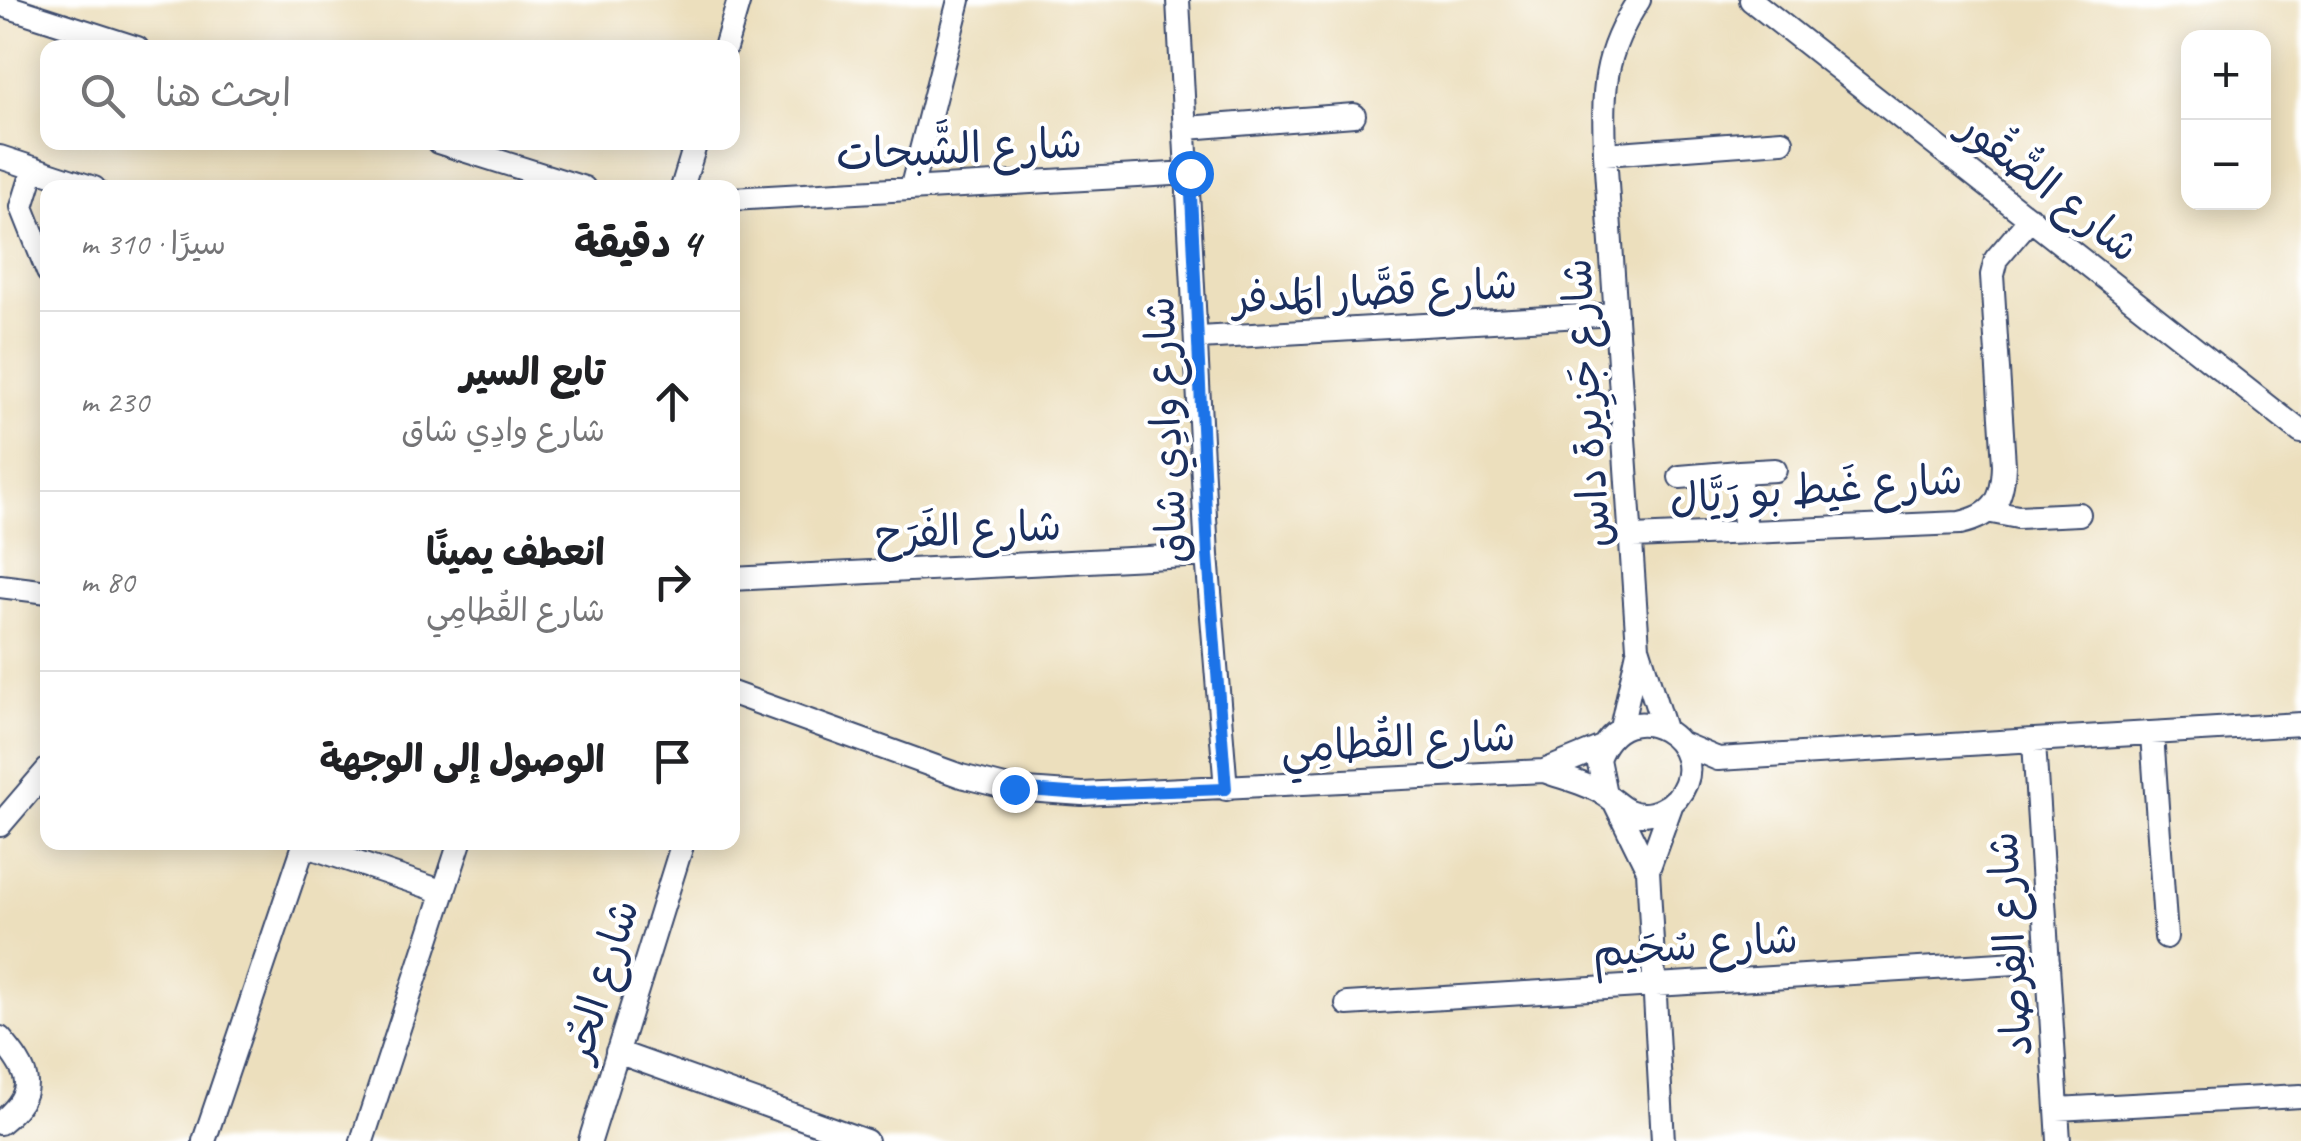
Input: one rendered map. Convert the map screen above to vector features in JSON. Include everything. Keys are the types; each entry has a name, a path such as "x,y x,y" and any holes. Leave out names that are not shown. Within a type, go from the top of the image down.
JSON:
{"street":[{"path":"728,40 740,0"},
{"path":"912,186 959,0"},
{"name":"شارع وادِي شاق","path":"1178,0 1208,555 1226,789"},
{"name":"شارع جَزِيرة داس","path":"1622,728 1638,647 1603,84 1619,29 1639,0"},
{"name":"شارع الصُّقُور","path":"1752,0 2301,432"},
{"path":"0,4 111,40"},
{"path":"1187,128 1354,115"},
{"path":"1605,154 1782,141"},
{"path":"463,150 559,180"},
{"path":"684,180 694,150"},
{"path":"0,157 70,180"},
{"path":"34,168 22,207 40,252"},
{"name":"شارع الشَّبحات","path":"740,199 912,186 1190,173"},
{"name":"شارع غَيط بو رَيَّال","path":"1633,537 1960,523 1992,512 2003,494 2004,465 1992,275 1996,259 2031,218"},
{"name":"شارع قصَّار المَدفر","path":"1199,338 1616,314"},
{"path":"1680,476 1774,470"},
{"path":"1739,472 1745,532"},
{"path":"1992,512 2018,517 2079,514"},
{"name":"شارع الفَرَح","path":"740,579 1208,555"},
{"path":"0,586 40,591"},
{"name":"شارع جَزِيرة داس","path":"1638,647 1672,736"},
{"name":"شارع القُطامِي","path":"740,696 962,776 1014,789 1082,794 1544,771 1602,747"},
{"path":"1663,1141 1648,870 1597,771 1602,747 1622,728 1635,724 1672,736 1718,760 2301,724"},
{"path":"2152,734 2166,937"},
{"path":"1648,870 1688,771 1672,736"},
{"name":"شارع الفِرصاد","path":"2034,742 2059,1141"},
{"path":"1610,799 1644,814 1679,794 1718,760"},
{"name":"شارع القُطامِي","path":"1544,771 1610,799"},
{"path":"0,825 40,778"},
{"path":"204,1141 302,850"},
{"path":"322,850 444,892"},
{"path":"362,1141 457,850"},
{"name":"شارع الحُر","path":"590,1141 680,850"},
{"name":"شارع سُحَيم","path":"1347,1004 2048,961"},
{"path":"0,1038 20,1060 27,1080 22,1104 0,1123"},
{"path":"616,1052 866,1141"},
{"path":"2057,1109 2301,1096"}],"route":[{"path":"1014,789 1082,794 1226,789 1208,555 1190,173"}]}
